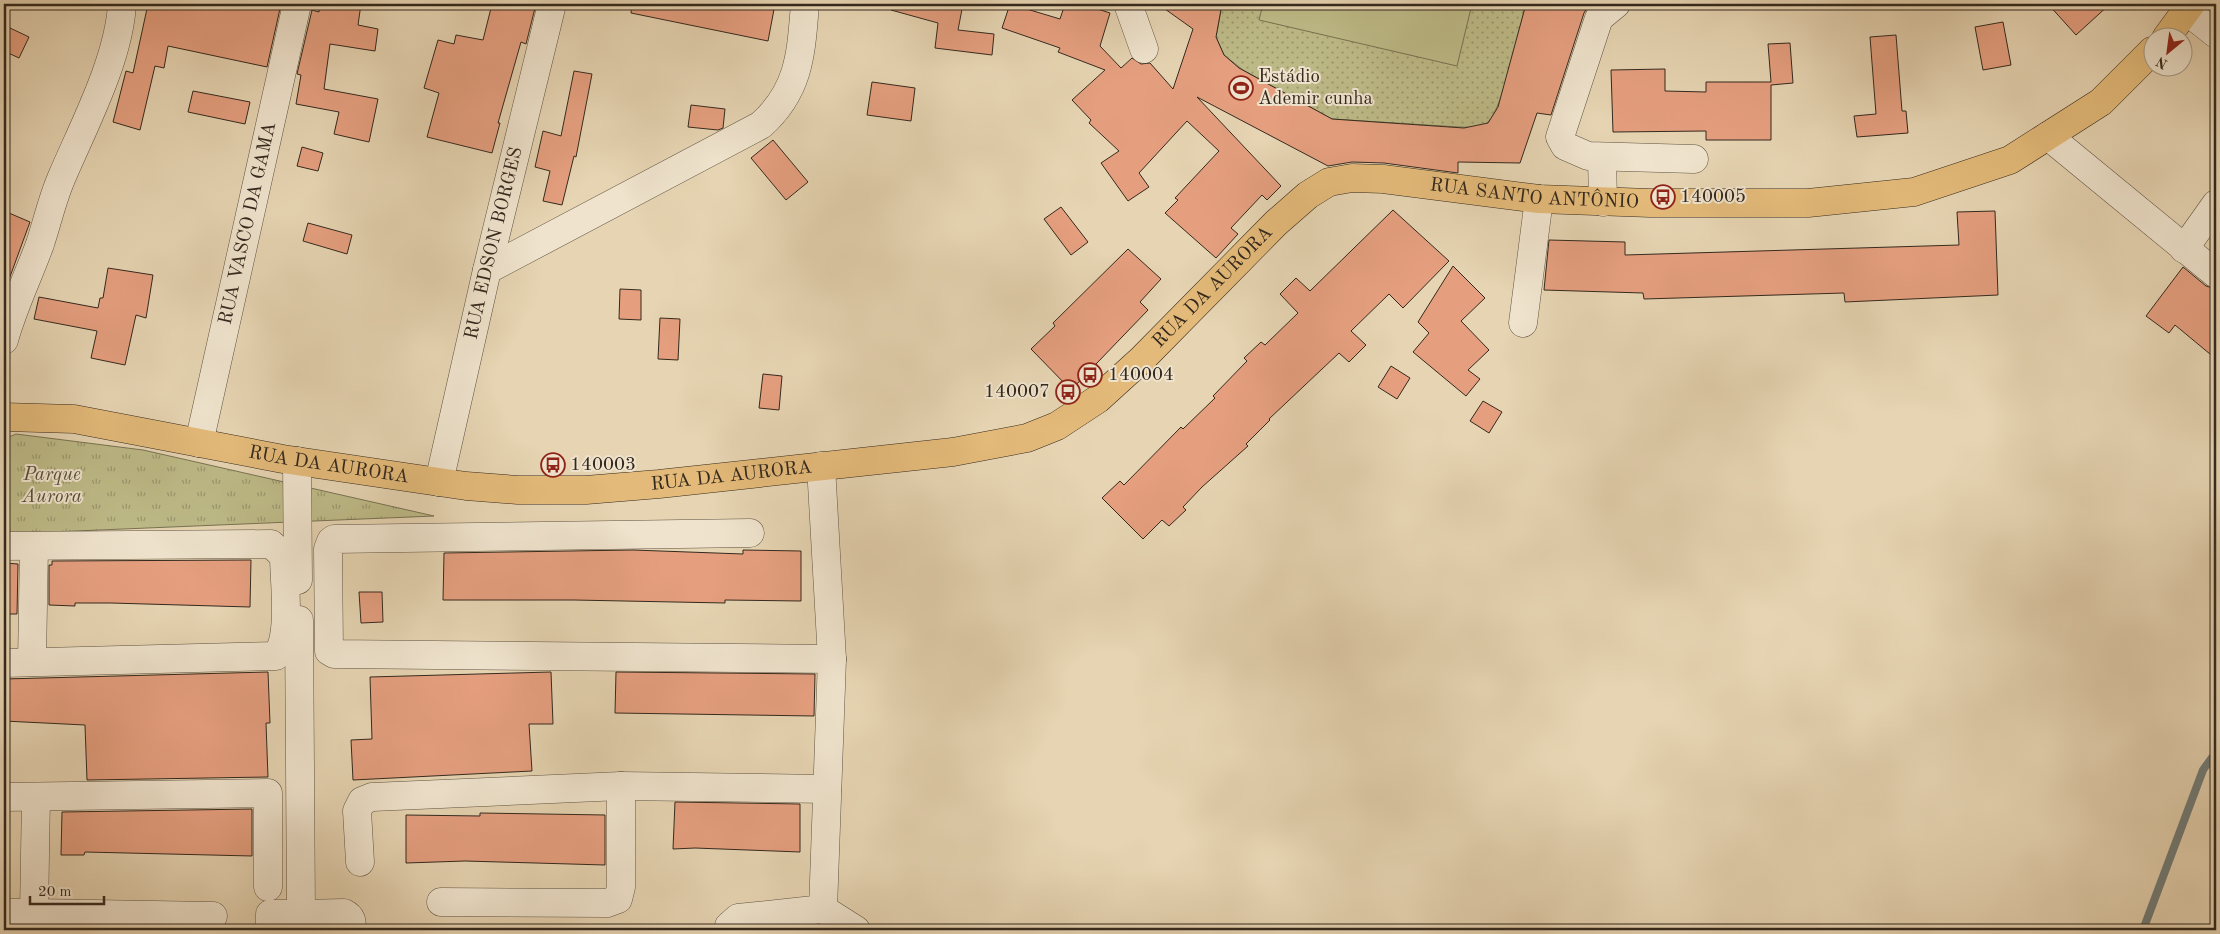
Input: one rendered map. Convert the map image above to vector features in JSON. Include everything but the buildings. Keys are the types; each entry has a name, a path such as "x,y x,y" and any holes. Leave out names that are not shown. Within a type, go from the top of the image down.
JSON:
{"main road":[{"path":"2173,28 2189,7"},
{"name":"RUA SANTO ANTÔNIO","path":"1308,195 1329,182 1352,178 1444,186 1501,196 1602,202 1808,203 1914,192 2010,160 2101,102 2142,61"},
{"name":"RUA DA AURORA","path":"4,417 74,419 297,461 439,482 518,490 586,490 954,452 1027,438 1057,426 1098,399 1142,360 1276,223 1308,195"}],"street":[{"path":"4,340 10,316 39,245 59,183 96,95 115,43 121,21 122,4"},
{"name":"RUA VASCO DA GAMA","path":"199,443 297,4"},
{"name":"RUA EDSON BORGES","path":"439,482 487,270 552,4"},
{"path":"487,270 761,124 776,111 800,62 805,4"},
{"path":"1128,4 1144,49"},
{"path":"1616,4 1599,18 1560,137 1564,146 1576,152 1602,157 1694,159"},
{"path":"2189,7 2216,34"},
{"path":"2048,136 2216,274"},
{"path":"1602,157 1602,202"},
{"path":"1523,323 1539,199"},
{"path":"2184,249 2216,204"},
{"path":"297,461 301,914"},
{"path":"821,466 832,659 823,909"},
{"path":"750,533 334,539 331,541 328,549 329,651 334,654 832,659"},
{"path":"4,546 271,544 284,556 285,626 281,650 276,656 4,663"},
{"path":"32,662 34,546"},
{"path":"360,862 357,811 362,801 372,797 621,786 827,788"},
{"path":"441,902 607,903 618,899 622,887 621,786"},
{"path":"4,797 268,793 268,887"},
{"path":"34,913 36,797"},
{"path":"729,930 729,926 738,918 823,909 856,930"},
{"path":"4,913 213,916"},
{"path":"270,930 270,914 344,913 349,916 352,922 352,930"}],"green space":[{"path":"1222,4 1526,4 1505,84 1494,113 1488,122 1478,127 1458,127 1332,119 1243,70 1224,55 1216,37"},
{"path":"1263,4 1472,4 1457,66 1259,20"},
{"name":"Parque Aurora","path":"16,434 143,450 434,516 4,534 4,439"}],"waterway":[{"path":"2143,930 2203,770 2216,752"}],"place":[{"name":"Estádio Ademir cunha","path":"1241,88"},
{"name":"140005","path":"1663,197"},
{"name":"140004","path":"1090,375"},
{"name":"140007","path":"1068,392"},
{"name":"140003","path":"553,465"}]}
